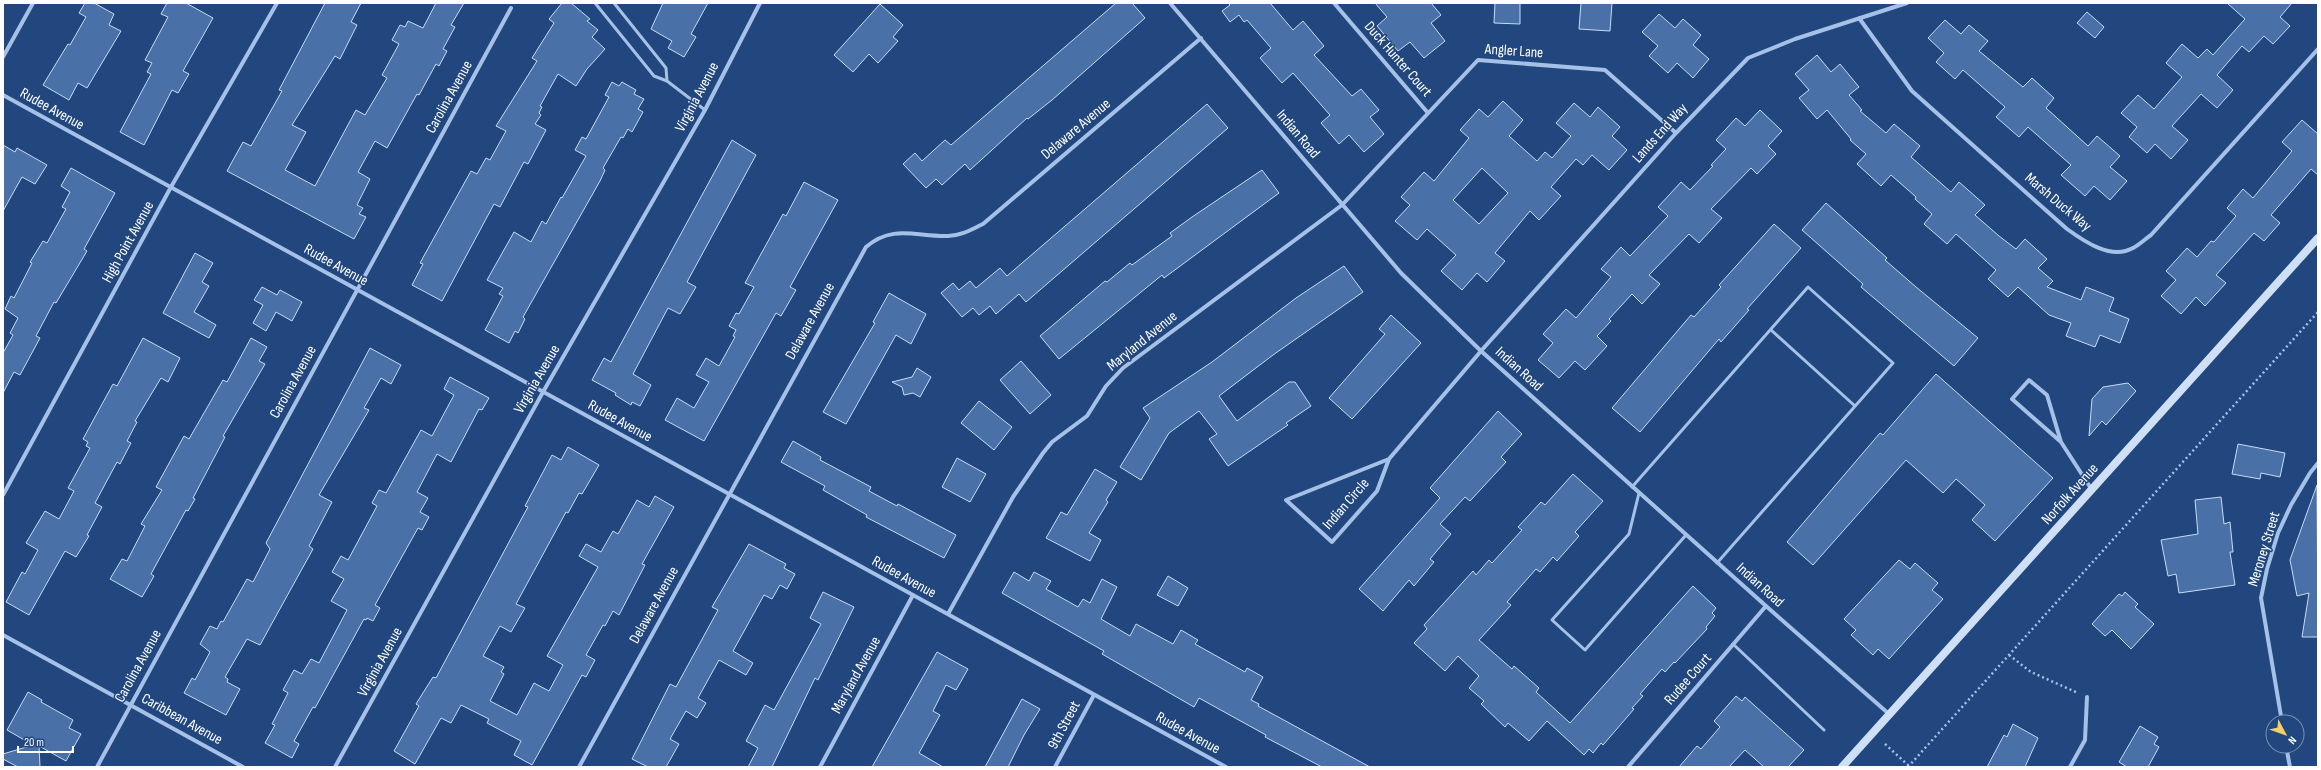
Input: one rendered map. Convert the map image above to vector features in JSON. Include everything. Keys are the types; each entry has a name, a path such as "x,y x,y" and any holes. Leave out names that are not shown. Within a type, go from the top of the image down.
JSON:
{"main road":[{"name":"Norfolk Avenue","path":"1842,767 2318,238"}],"street":[{"path":"3,57 33,3"},
{"name":"High Point Avenue","path":"3,495 171,188 277,3"},
{"name":"Virginia Avenue","path":"335,767 543,392 705,110 760,3"},
{"name":"Indian Road","path":"1170,3 1401,273 1481,350 1632,487 1890,714"},
{"name":"Duck Hunter Court","path":"1334,3 1428,113"},
{"name":"Lands End Way","path":"1481,350 1676,133 1748,58 1795,39 1906,3"},
{"name":"Carolina Avenue","path":"97,767 512,8"},
{"name":"Marsh Duck Way","path":"1859,18 1912,91 2067,229 2095,247 2115,253 2133,249 2151,235 2318,49"},
{"name":"Delaware Avenue","path":"579,767 866,247 877,238 893,233 950,236 965,233 983,224 1201,38"},
{"name":"Angler Lane","path":"1342,205 1478,60 1605,70 1676,133"},
{"name":"Rudee Avenue","path":"3,95 1226,767"},
{"name":"Maryland Avenue","path":"948,614 1013,497 1043,453 1052,442 1087,416 1106,386 1123,368 1342,205"},
{"name":"Indian Circle","path":"1389,459 1286,500 1332,542 1377,491 1389,459 1481,350"},
{"path":"2061,442 2047,394 2029,380 2012,399 2061,442 2092,490"},
{"name":"Meroney Street","path":"2281,714 2261,598 2267,569 2278,533 2291,505 2310,473 2318,463"},
{"name":"Maryland Avenue","path":"820,767 913,595"},
{"name":"Rudee Court","path":"1628,767 1766,606"},
{"name":"Caribbean Avenue","path":"3,635 131,704 243,767"},
{"name":"9th Street","path":"1055,767 1094,694"},
{"path":"2070,767 2085,740 2087,696"},
{"path":"2288,754 2290,767"}],"lane":[{"path":"595,3 654,76 667,81 705,110"},
{"path":"614,3 666,68 667,81"},
{"path":"1632,487 1808,287 1888,358 1893,363 1716,562"},
{"path":"1771,330 1855,406"},
{"path":"1639,493 1629,534 1552,620 1585,650 1686,535"},
{"path":"1733,644 1824,730"}],"path":[{"path":"1885,744 1909,766 2318,312"},
{"path":"2009,655 2031,672 2087,696"}],"building":[{"path":"85,3 94,3 114,14 109,25 121,31 87,88 78,83 69,100 43,85 68,44 70,45 86,17 79,13"},
{"path":"167,3 186,3 213,18 183,71 189,74 178,93 172,90 144,145 120,132 151,74 147,72 152,63 145,60 168,17 161,14"},
{"path":"325,3 361,3 351,22 357,25 340,59 335,56 292,125 306,132 285,170 315,186 356,110 365,115 387,78 382,75 399,44 392,40 400,25 405,27 408,21 423,28 436,3 464,3 451,25 455,27 443,49 447,51 439,66 436,64 419,95 417,94 387,148 375,141 358,172 370,179 357,205 363,208 359,214 366,217 354,239 227,171 243,142 251,146 282,91 279,90"},
{"path":"562,3 571,3 590,19 587,21 598,30 592,37 605,49 587,69 576,86 558,74 540,106 542,107 539,113 541,115 535,124 546,130 528,164 524,162 500,207 494,204 442,301 412,285 423,264 420,263 471,171 477,174 486,158 490,160 506,131 496,126 537,61 532,58 554,23 549,19"},
{"path":"663,3 708,3 691,34 696,37 684,57 668,48 672,41 651,29"},
{"path":"1116,3 1132,3 1145,18 1052,100 1028,119 1027,118 970,170 965,164 942,185 936,179 926,188 903,164 915,153 922,161 945,140 951,145"},
{"path":"1228,3 1270,3 1293,30 1303,21 1324,46 1314,55 1352,96 1361,89 1379,110 1370,117 1384,134 1364,152 1349,135 1339,144 1321,123 1330,115 1293,73 1282,83 1260,58 1271,48 1247,20 1244,22 1239,15 1230,22 1222,11 1230,5"},
{"path":"1375,3 1431,3 1441,15 1431,23 1445,41 1424,58 1410,42 1398,51 1377,26 1387,17"},
{"path":"1495,3 1520,3 1520,24 1494,23"},
{"path":"1581,3 1612,3 1610,31 1579,29"},
{"path":"2227,3 2292,3 2280,17 2290,26 2273,44 2264,36 2249,52 2242,46 2217,75 2233,90 2217,108 2201,94 2172,126 2188,140 2171,159 2155,144 2147,153 2129,137 2137,127 2121,113 2138,95 2154,109 2182,77 2166,63 2182,44 2198,58 2207,49 2213,55 2245,19"},
{"path":"880,4 903,25 893,37 898,41 878,63 869,54 853,72 834,55"},
{"path":"2087,12 2104,27 2095,38 2077,23"},
{"path":"1659,14 1675,28 1683,19 1701,35 1693,45 1709,59 1693,78 1677,63 1668,73 1649,56 1658,46 1642,32"},
{"path":"1945,20 1961,34 1969,25 1988,41 1979,51 2023,87 2032,78 2054,98 2046,108 2088,146 2097,136 2120,156 2110,167 2127,181 2110,200 2094,186 2085,196 2061,175 2071,165 2028,127 2019,137 1996,117 2005,107 1963,70 1955,79 1936,62 1944,53 1928,38"},
{"path":"1817,55 1831,72 1840,64 1859,87 1849,95 1862,110 1860,111 1886,133 1894,124 1920,146 1911,157 1951,192 1959,182 1985,205 1975,215 2016,249 2025,239 2047,259 2038,268 2053,281 2047,287 2081,300 2086,287 2114,298 2109,311 2129,319 2120,343 2100,335 2095,347 2066,336 2071,323 2049,315 2018,287 2008,297 1988,279 1996,270 1956,234 1947,244 1924,224 1932,214 1915,199 1916,197 1891,175 1881,186 1857,164 1866,154 1850,140 1851,139 1827,110 1817,119 1799,98 1809,90 1795,74"},
{"path":"612,82 619,86 622,82 636,90 634,94 644,99 638,109 643,112 632,132 628,129 623,138 621,137 603,168 605,170 600,181 523,317 525,319 518,333 515,331 509,343 485,330 503,296 499,294 503,288 487,280 514,232 531,242 542,221 546,224 586,156 575,150 582,137 586,139 609,97 605,95"},
{"path":"1503,101 1523,120 1509,136 1537,161 1545,152 1552,158 1571,136 1556,123 1574,103 1590,117 1598,107 1620,127 1612,136 1627,150 1609,170 1592,155 1583,165 1576,159 1551,187 1561,196 1539,220 1530,211 1495,253 1505,261 1487,282 1477,273 1462,290 1441,271 1456,255 1427,229 1417,240 1395,221 1410,205 1401,197 1424,172 1434,181 1469,138 1460,130 1479,109 1488,117","holes":["1482,168 1508,193 1479,224 1453,200"]},
{"path":"1207,104 1228,128 1026,302 1019,294 996,314 990,306 979,315 973,308 962,317 941,293 953,283 959,290 970,281 976,288 1000,268 1007,276"},
{"path":"1760,110 1782,131 1768,146 1776,154 1757,174 1751,168 1711,209 1722,218 1699,243 1689,234 1649,275 1660,284 1642,304 1632,294 1609,319 1611,321 1597,336 1607,346 1585,370 1575,361 1559,378 1538,360 1553,343 1543,334 1566,309 1576,318 1611,277 1601,269 1621,247 1630,256 1668,216 1658,207 1681,182 1690,190 1713,166 1711,165 1726,149 1716,140 1736,118 1745,126"},
{"path":"2302,120 2318,134 2318,175 2311,169 2271,215 2280,223 2264,241 2254,233 2216,275 2226,283 2205,306 2196,297 2181,314 2161,296 2176,280 2166,271 2187,248 2197,257 2211,241 2214,242 2236,216 2227,208 2243,189 2253,198 2292,151 2282,142"},
{"path":"732,140 756,155 687,282 696,287 680,314 668,308 633,374 651,385 640,406 632,402 631,405 615,395 616,393 592,380 604,358 611,362"},
{"path":"3,145 15,152 17,148 47,165 35,184 22,177 3,211"},
{"path":"71,168 115,193 84,249 87,251 56,303 54,302 36,336 40,338 20,375 14,372 3,393 3,353 13,335 10,333 18,318 5,309 11,296 14,298 32,263 30,262 43,241 47,243 66,209 62,207 70,192 61,186"},
{"path":"1262,170 1279,193 1164,278 1162,275 1059,359 1040,336 1105,281 1107,282 1130,263 1132,265 1172,236 1170,233"},
{"path":"804,182 838,200 790,287 796,290 781,316 776,313 704,441 665,420 677,398 694,408 709,382 696,375 706,358 719,366 735,337 733,336 736,330 729,326 736,313 739,314 754,287 745,283 783,214 786,216"},
{"path":"1826,203 1887,258 1885,260 1978,338 1954,366 1861,287 1863,284 1802,230"},
{"path":"1774,224 1801,248 1747,309 1749,310 1721,342 1719,339 1640,432 1612,408 1691,315 1694,317 1721,287 1719,285"},
{"path":"195,253 213,263 202,282 209,286 194,312 216,325 209,338 163,313"},
{"path":"1344,266 1363,292 1273,355 1219,396 1237,421 1289,382 1295,382 1311,406 1286,423 1288,425 1228,466 1209,439 1217,434 1199,411 1169,433 1141,480 1120,467 1150,418 1143,408 1212,362 1296,298"},
{"path":"262,287 277,295 280,290 302,302 292,321 276,312 266,331 253,323 263,305 254,300"},
{"path":"889,293 926,314 911,344 896,335 846,424 823,412 875,323 873,322"},
{"path":"1391,315 1421,343 1352,419 1329,398 1385,334 1379,329"},
{"path":"143,338 180,358 168,382 161,378 135,421 137,422 127,441 131,443 120,464 117,462 95,503 102,507 87,535 89,536 76,557 65,551 29,615 6,602 22,572 25,574 38,550 26,543 45,511 59,519 74,491 68,488 90,448 86,446 88,442 83,439 113,384 117,386"},
{"path":"251,338 267,347 259,361 265,364 223,436 225,437 193,498 195,499 188,511 186,510 151,574 154,576 142,597 110,579 122,559 127,561 145,526 141,524 162,490 156,487 184,436 189,439 223,380 227,382"},
{"path":"370,348 401,365 391,384 381,378 364,408 369,410 319,495 332,502 309,546 313,549 260,645 247,639 225,677 228,679 227,682 240,689 226,715 184,693 192,678 195,680 210,652 200,644 210,626 217,629 221,621 223,622 247,579 253,582 270,549 266,543"},
{"path":"1021,361 1051,395 1030,414 1000,380"},
{"path":"917,368 931,377 920,397 913,393 904,395 902,387 892,382 912,377"},
{"path":"1936,374 2053,478 1995,541 1972,520 1985,505 1956,479 1943,493 1906,460 1813,565 1787,542 1880,433 1883,435"},
{"path":"450,377 489,398 482,410 479,409 451,462 437,454 417,492 428,498 420,512 429,517 422,530 418,528 375,605 380,608 373,621 367,618 366,620 364,619 315,708 313,707 294,741 299,744 292,758 265,743 275,725 272,724 288,693 283,690 294,670 302,674 311,659 319,663 347,610 331,601 344,579 332,572 341,556 348,560 377,506 372,503 379,490 386,493 421,430 432,436 454,395 444,389"},
{"path":"2128,383 2136,391 2106,425 2102,421 2089,436 2092,399 2103,387"},
{"path":"979,401 1012,427 994,450 961,423"},
{"path":"1498,411 1522,434 1501,457 1506,462 1470,501 1465,497 1440,524 1451,534 1430,559 1434,562 1414,586 1409,580 1383,611 1359,589 1440,498 1430,488"},
{"path":"793,441 821,457 820,460 871,487 869,491 897,506 898,504 956,535 944,558 866,517 867,515 823,490 825,486 781,462"},
{"path":"2238,444 2285,453 2280,477 2261,473 2260,479 2232,474"},
{"path":"568,447 599,465 582,494 579,493 568,513 566,512 516,604 525,608 511,632 500,626 483,656 504,667 501,672 504,674 490,701 517,715 534,683 549,691 563,665 547,656 598,567 579,556 586,544 601,552 613,531 618,534 637,500 649,507 655,496 674,507 642,564 645,565 619,615 613,611 605,626 603,625 586,655 595,660 586,677 582,675 532,765 514,755 521,741 487,723 489,719 461,705 451,723 441,718 415,764 394,751 419,706 416,704 433,677 436,678 528,507 525,506 552,455 561,460"},
{"path":"957,458 986,474 970,502 942,487"},
{"path":"1095,469 1117,482 1106,500 1108,502 1089,533 1101,540 1090,561 1046,538 1061,512 1067,515"},
{"path":"1573,474 1603,501 1575,532 1579,536 1557,561 1553,557 1540,572 1536,569 1507,602 1511,605 1479,640 1512,669 1514,666 1539,688 1536,692 1570,723 1693,586 1716,608 1712,613 1715,616 1706,627 1707,629 1665,672 1662,669 1640,694 1643,696 1632,708 1634,709 1603,745 1601,743 1593,753 1589,749 1584,755 1547,721 1529,741 1508,723 1505,727 1481,704 1484,701 1469,688 1479,676 1458,656 1445,671 1414,643 1427,629 1424,625 1473,571 1476,575 1489,560 1492,563 1522,530 1518,527 1541,502 1545,505"},
{"path":"2317,485 2318,637 2302,637 2309,593 2297,596 2290,560"},
{"path":"2221,497 2224,524 2230,522 2233,552 2230,552 2235,585 2179,593 2176,574 2168,576 2161,540 2198,534 2195,500"},
{"path":"749,544 786,564 784,568 795,574 787,589 780,585 772,599 764,595 733,651 753,663 746,675 719,660 698,698 706,703 697,718 686,711 670,739 679,744 666,767 648,767 632,759 670,684 676,687 718,610 712,607"},
{"path":"1899,560 1910,569 1915,563 1938,583 1932,590 1943,599 1889,659 1878,649 1873,655 1851,635 1856,630 1844,619"},
{"path":"1014,572 1029,581 1034,572 1051,581 1046,589 1078,607 1083,599 1090,603 1102,579 1117,587 1101,619 1130,636 1136,624 1173,644 1181,630 1198,640 1195,644 1245,672 1247,668 1263,677 1251,700 1259,704 1258,706 1370,767 1322,767 1265,737 1266,735 1199,698 1194,707 1102,654 1104,651 1002,593"},
{"path":"1168,576 1188,588 1178,606 1157,595"},
{"path":"823,592 854,607 818,680 815,678 772,767 748,767 758,748 746,741 765,705 774,710 821,624 810,618"},
{"path":"2125,592 2138,604 2135,607 2154,624 2131,649 2112,630 2105,636 2092,624 2119,594 2122,596"},
{"path":"937,652 968,669 956,690 946,685 933,711 940,715 919,753 943,767 872,767"},
{"path":"28,692 42,700 41,702 73,720 69,728 81,734 66,761 39,746 40,767 18,767 3,759 3,754 33,745 7,730"},
{"path":"1736,696 1742,701 1745,697 1804,750 1788,767 1764,767 1745,750 1729,767 1679,767 1697,746 1701,749 1720,727 1714,721"},
{"path":"1022,699 1040,709 1024,735 1008,767 985,767"},
{"path":"2013,724 2038,738 2025,767 1987,767 2004,735 2007,737"},
{"path":"2140,726 2158,737 2154,744 2159,747 2148,767 2127,767 2119,762"}]}
